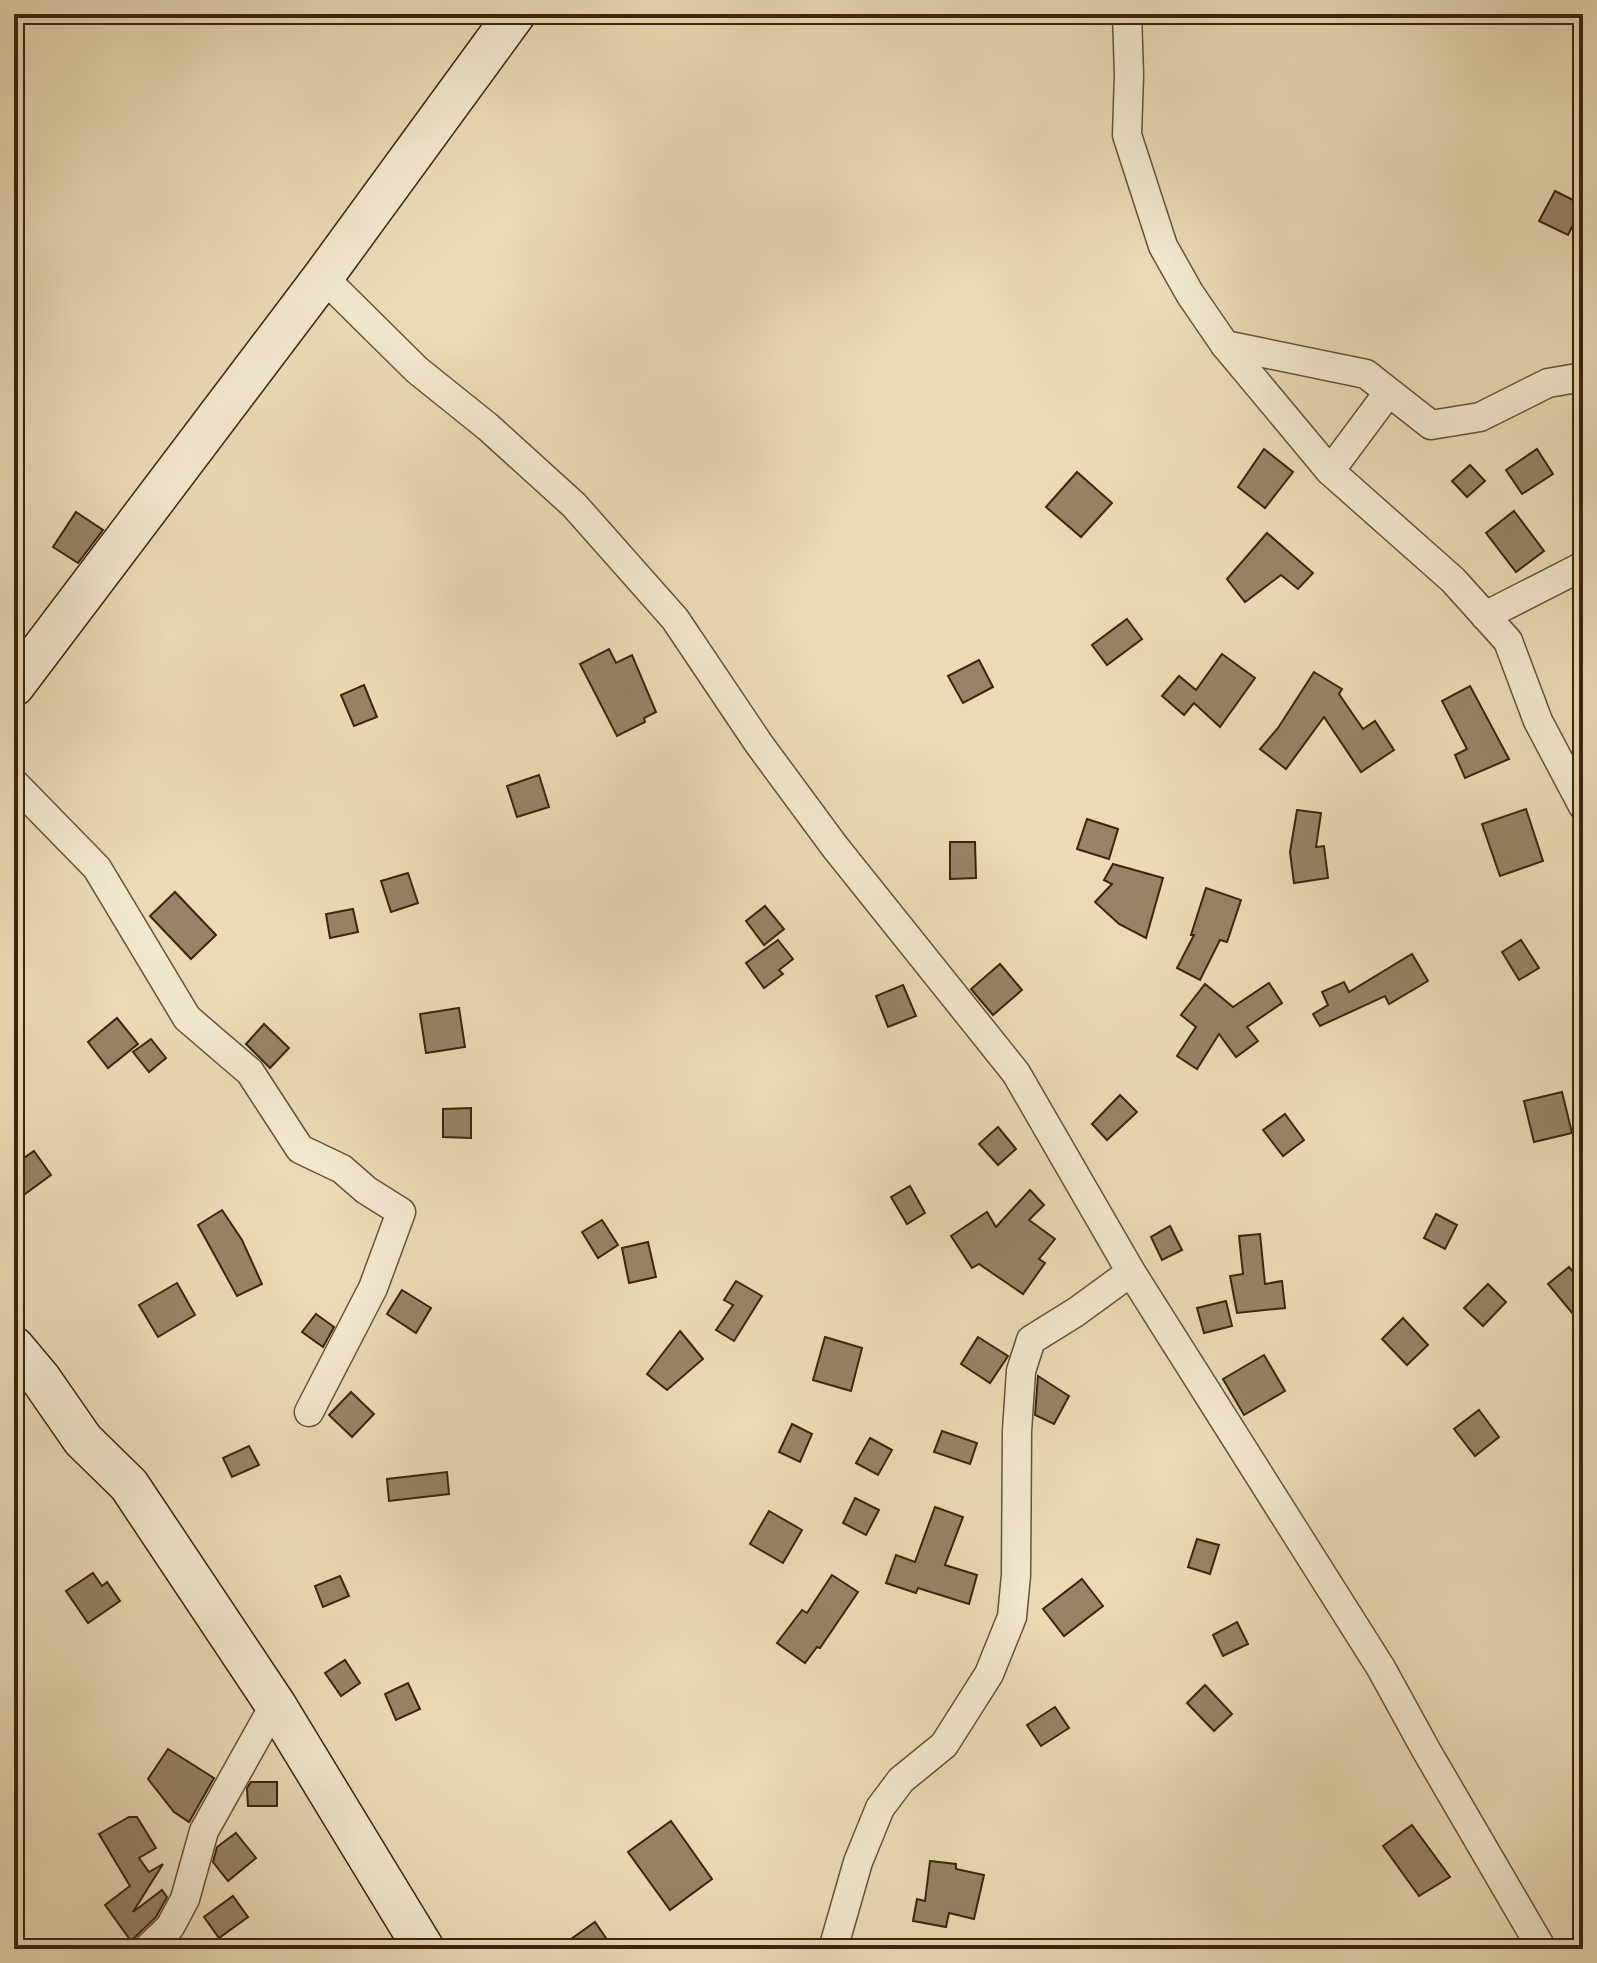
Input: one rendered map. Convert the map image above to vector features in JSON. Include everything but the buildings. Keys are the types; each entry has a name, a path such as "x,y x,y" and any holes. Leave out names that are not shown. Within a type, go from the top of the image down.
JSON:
{"street":[{"path":"14,686 323,277 515,14"},
{"path":"1127,14 1127,135 1163,246 1190,294 1225,345 1330,471 1453,580 1508,641 1538,721 1583,806"},
{"path":"323,277 417,370 488,427 574,505 675,619 759,744 835,847 1016,1073 1131,1272 1381,1668 1542,1949"},
{"path":"1225,345 1366,374 1431,425 1480,417 1548,383 1583,377"},
{"path":"1330,471 1388,393"},
{"path":"1485,616 1583,566"},
{"path":"14,783 97,868 187,1018 250,1072 300,1149 342,1169 366,1190 401,1212 373,1288 309,1412"},
{"path":"833,1949 858,1862 880,1808 901,1780 944,1745 989,1674 1012,1617 1016,1575 1017,1431 1021,1371 1031,1340 1131,1272"},
{"path":"14,1347 40,1378 83,1440 129,1485 275,1704 424,1949"},
{"path":"147,1949 170,1927 185,1899 204,1831 275,1704"}]}
